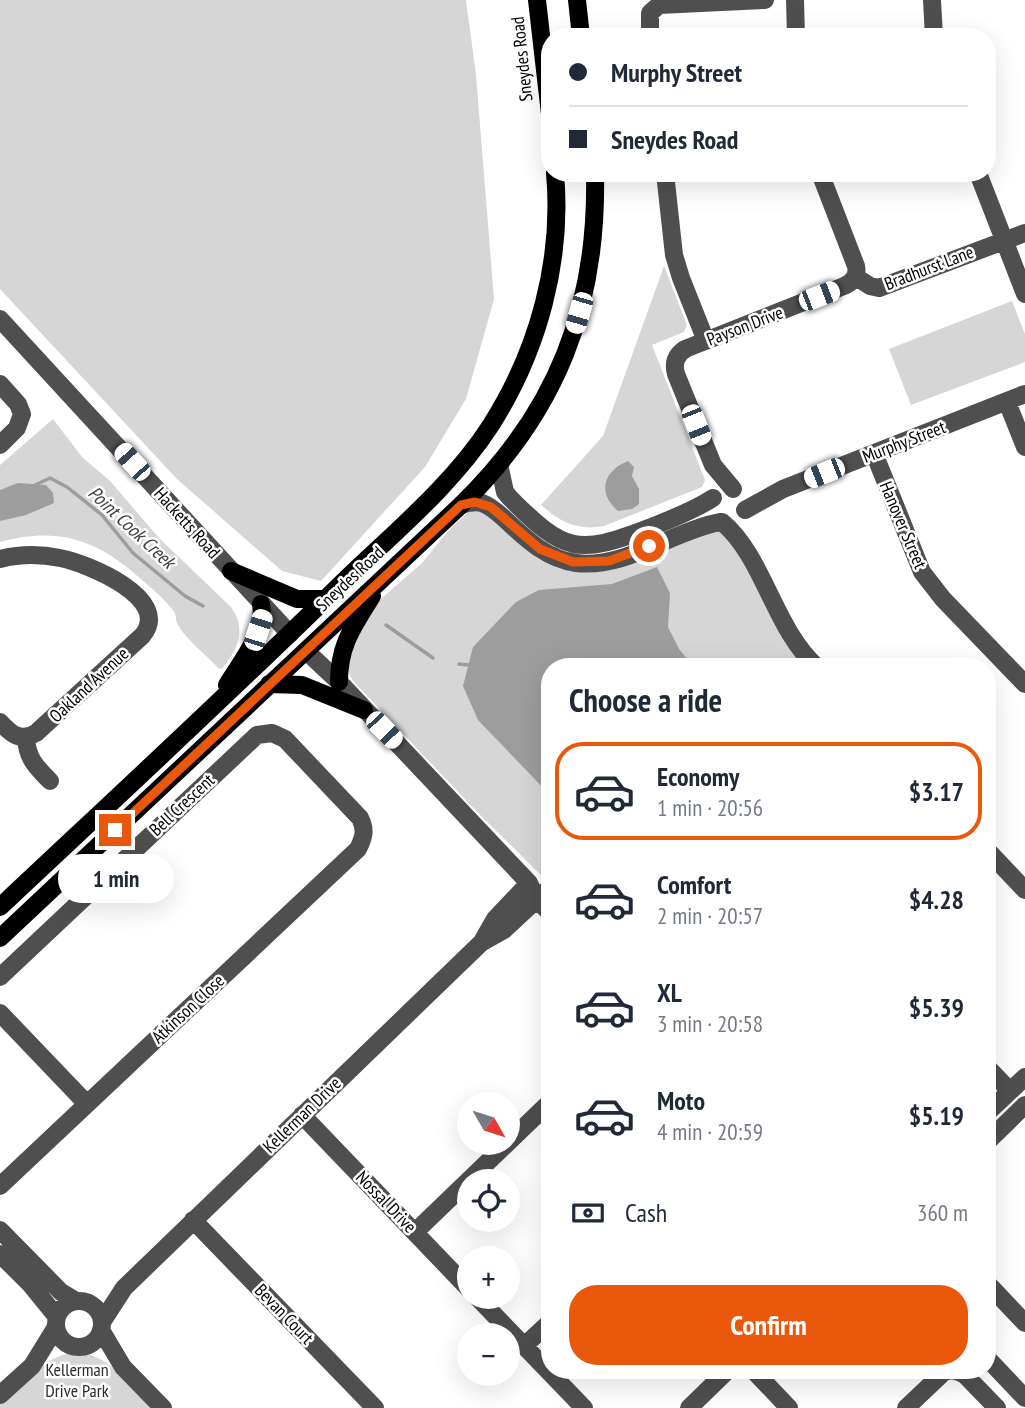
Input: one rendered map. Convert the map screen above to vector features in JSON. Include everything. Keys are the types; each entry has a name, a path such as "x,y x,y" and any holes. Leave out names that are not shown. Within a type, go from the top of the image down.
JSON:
{"main road":[{"name":"Sneydes Road","path":"537,0 541,35"},
{"path":"577,0 580,28"},
{"name":"Sneydes Road","path":"0,907 327,599 463,464 491,426 515,383 534,338 548,287 556,229 555,182"},
{"name":"Sneydes Road","path":"0,938 461,505 499,464 525,430 549,390 574,330 592,257 595,235 595,182"},
{"path":"231,571 297,599 327,599"},
{"path":"339,682 342,649 387,573"},
{"path":"216,703 258,630 263,615 261,604"},
{"path":"290,634 306,651"},
{"path":"269,684 302,685 365,710"}],"street":[{"path":"650,28 649,17 654,8 667,4 765,0"},
{"path":"795,0 796,28"},
{"path":"932,0 934,28"},
{"path":"666,182 674,255 706,341"},
{"path":"823,182 856,266 856,277"},
{"path":"981,182 1025,293"},
{"name":"Bradhurst Lane","path":"856,277 879,288 1025,233"},
{"name":"Payson Drive","path":"725,493 674,366 676,359 681,351 844,286 856,277"},
{"name":"Hacketts Road","path":"0,319 290,634"},
{"path":"0,384 18,404 22,414 17,428 0,445"},
{"name":"Murphy Street","path":"744,513 783,489 1025,394"},
{"path":"1007,402 1025,447"},
{"name":"Hanover Street","path":"874,453 922,572 943,599 1025,684"},
{"name":"Murphy Street","path":"499,464 505,492 510,498 546,532 578,545 615,541 695,509 725,493 783,489"},
{"path":"744,547 741,524 744,497 725,493 712,512 744,547 778,613 809,658"},
{"path":"461,505 475,502 491,507 540,549 563,560 587,564 617,559 696,527 736,522 744,513"},
{"name":"Oakland Avenue","path":"0,559 42,556 68,559 91,566 137,598 149,614 148,627 142,636 42,729 26,738"},
{"path":"306,651 541,891"},
{"path":"0,722 13,735 26,738 31,761 50,781"},
{"name":"Bell Crescent","path":"0,977 257,736 272,733 285,739 360,818 364,827"},
{"name":"Atkinson Close","path":"0,1186 358,849 364,838 364,827"},
{"path":"996,859 1025,890"},
{"name":"Kellerman Drive","path":"102,1326 124,1288 481,943 504,930 541,891"},
{"path":"0,1013 87,1104"},
{"path":"996,1077 1010,1091"},
{"path":"996,1104 1025,1077"},
{"path":"996,1133 1024,1106"},
{"path":"415,1232 541,1111"},
{"name":"Nossal Drive","path":"302,1115 457,1276"},
{"name":"Bevan Court","path":"193,1220 375,1408"},
{"path":"0,1230 48,1280 70,1298 83,1302 100,1314 102,1326 123,1367"},
{"path":"0,1254 31,1285 56,1322 61,1339 99,1353 123,1367 163,1408"},
{"name":"Kellerman Drive","path":"83,1302 124,1288"},
{"path":"996,1292 1025,1323"},
{"path":"0,1395 32,1366 64,1306 83,1302"},
{"path":"489,1309 541,1364"},
{"path":"32,1366 94,1342 102,1326"},
{"path":"524,1346 541,1330"},
{"path":"996,1367 1025,1398"},
{"path":"556,1379 584,1408"},
{"path":"689,1408 719,1379"},
{"path":"762,1379 789,1408"},
{"path":"906,1408 937,1379"},
{"path":"969,1379 997,1408"}],"green space":[{"path":"0,0 466,0 476,75 494,299 466,399 425,467 321,581 282,571 177,479 0,289"},
{"path":"664,266 687,325 684,332 652,345 705,480 702,487 604,526 570,524 541,505 603,436"},
{"path":"1012,301 1025,334 1025,362 911,405 889,349"},
{"path":"53,419 82,457 110,481 159,538 231,607 239,624 238,639 222,669 185,635 174,612 162,598 110,555 77,540 59,536 21,537 0,542 0,465"},
{"path":"478,508 565,564 716,527 734,539 762,598 800,658 541,658 541,875 355,683 345,660 374,605 422,563 448,531 469,511"},
{"name":"Kellerman Drive Park","path":"80,1352 112,1367 154,1408 0,1408 0,1403 46,1363 56,1357"}],"shaded area":[{"path":"628,461 634,467 632,476 639,489 639,504 632,509 618,511 607,497 606,483 613,471"},
{"path":"18,483 46,485 53,493 54,503 26,515 0,521 0,490"},
{"path":"657,567 670,593 668,627 686,658 541,658 541,786 478,720 463,686 473,647 516,602 539,590 612,584"}],"waterway":[{"name":"Point Cook Creek","path":"31,487 50,478 67,487 102,515 133,553 185,596 203,606"},
{"name":"Point Cook Creek","path":"386,625 433,658"},
{"name":"Point Cook Creek","path":"459,664 469,665"}],"route":[{"path":"115,830 461,505 475,502 491,507 540,549 573,562 600,563 649,546"}]}
